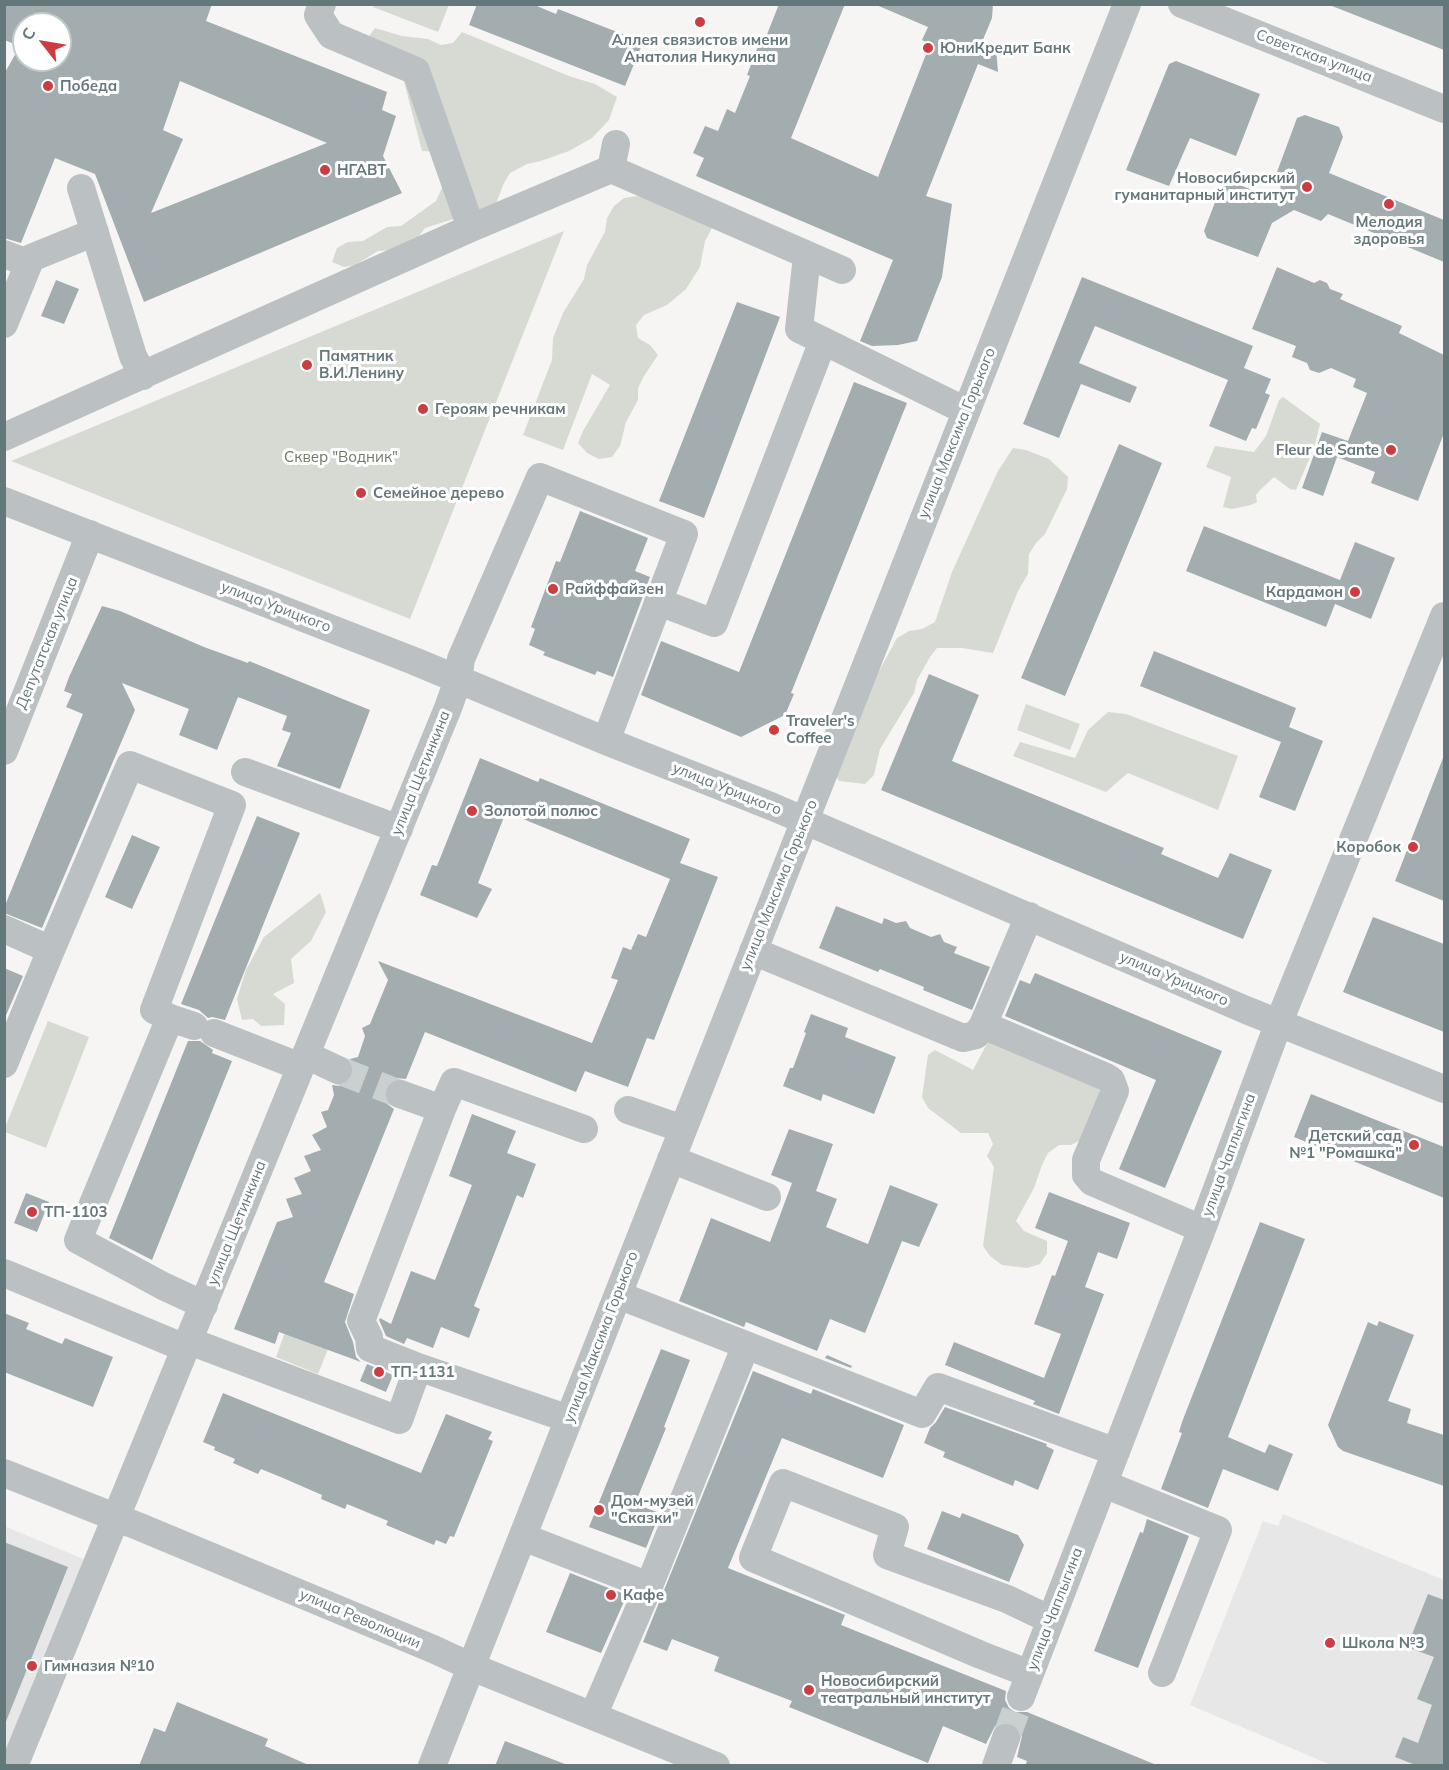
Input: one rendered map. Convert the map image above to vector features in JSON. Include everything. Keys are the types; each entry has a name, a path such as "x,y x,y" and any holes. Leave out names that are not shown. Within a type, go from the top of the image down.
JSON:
{"street":[{"path":"322,4 318,15 331,35 416,71 471,228"},
{"name":"улица Максима Горького","path":"432,1766 1127,4"},
{"name":"Советская улица","path":"1182,4 1444,109"},
{"path":"4,437 471,228 613,157 807,256 842,270"},
{"path":"81,188 133,356 142,376"},
{"path":"4,324 16,259 31,258 95,232"},
{"path":"807,256 799,329 966,411"},
{"path":"606,741 659,602 714,623 824,341"},
{"name":"улица Щетинкина","path":"14,1766 399,829 458,680 461,659 540,477 684,534 659,602"},
{"name":"улица Урицкого","path":"4,501 458,680 804,821 1246,1010 1444,1089"},
{"name":"Депутатская улица","path":"6,742 90,534"},
{"name":"улица Чаплыгина","path":"1052,1620 1007,1599 887,1555 895,1527 783,1483 753,1558 970,1651 1025,1685 1052,1620 1202,1229 1279,1022 1444,616"},
{"path":"4,1064 130,765 232,804 154,1010 193,1026 338,1070"},
{"path":"245,772 399,829"},
{"path":"753,951 963,1038 976,1035 983,1026 1029,916"},
{"path":"4,928 51,950"},
{"path":"193,1026 78,1240 163,1286 204,1305"},
{"path":"983,1026 1111,1080 1114,1091 1086,1160 1086,1175 1100,1186 1202,1229"},
{"path":"569,1419 370,1348 369,1337 361,1320 454,1082 584,1129"},
{"path":"400,1094 442,1109"},
{"path":"628,1110 683,1129"},
{"path":"671,1159 766,1197"},
{"path":"4,1273 187,1345 399,1420 418,1367"},
{"path":"618,1294 922,1414 939,1387 1116,1452"},
{"path":"593,1716 649,1586 746,1345"},
{"name":"улица Революции","path":"4,1473 716,1766"},
{"path":"1104,1484 1218,1530 1162,1673"},
{"path":"522,1538 649,1586"},
{"path":"996,1766 1006,1738"}],"shaded area":[{"name":"Школа №3","path":"1283,1514 1444,1580 1444,1765 1331,1765 1190,1705 1263,1521 1278,1526"},
{"name":"Гимназия №10","path":"4,1526 103,1567 5,1765"}],"green space":[{"path":"374,4 449,5 438,32 373,7"},
{"path":"375,28 402,36 428,39 441,45 453,43 462,32 569,76 595,84 617,97 609,120 592,138 569,151 527,164 510,173 495,206 425,228 414,243 403,249 378,251 355,265 344,267 332,262 337,248 348,242 363,241 387,227 401,226 436,201 448,175 444,152 422,151 402,74 367,39"},
{"path":"637,196 714,218 705,241 700,267 686,289 667,305 644,315 636,325 638,338 650,345 658,355 638,388 638,400 626,422 620,446 612,457 599,459 587,453 578,443 610,385 592,374 563,450 523,435 552,360 553,338 563,313 584,279 587,265 605,232 607,218 614,206 624,198"},
{"name":"Сквер \"Водник\"","path":"564,231 410,619 11,461"},
{"path":"1283,397 1320,424 1314,448 1296,490 1290,489 1274,477 1256,495 1257,502 1232,509 1223,507 1231,477 1206,467 1215,446 1254,452 1266,436 1279,400"},
{"path":"1013,448 1026,450 1049,459 1068,477 1067,489 1045,534 1029,554 1028,574 1018,591 993,653 962,648 937,648 917,680 914,693 880,749 874,775 865,784 839,781 832,770 871,686 897,638 935,622 952,572 998,471"},
{"path":"1026,704 1080,724 1070,750 1017,730"},
{"path":"1108,712 1126,714 1238,756 1218,810 1128,773 1106,792 1013,756 1020,742 1075,758 1088,730"},
{"path":"320,893 326,912 311,941 291,959 294,983 273,994 285,1004 284,1025 261,1026 253,1019 242,1020 237,999 246,970 264,937"},
{"path":"48,1021 89,1037 46,1148 4,1130"},
{"path":"991,1036 1093,1079 1100,1091 1090,1128 1083,1139 1071,1145 1059,1145 1048,1153 1034,1188 1016,1221 1024,1231 1047,1241 1047,1253 1040,1264 1027,1268 1002,1265 990,1256 983,1246 994,1167 987,1156 993,1144 988,1133 961,1133 928,1108 922,1097 928,1055 935,1050 973,1070"},
{"path":"285,1332 328,1349 318,1374 276,1357"}],"building":[{"name":"НГАВТ","path":"4,4 212,4 206,21 387,92 382,110 396,116 383,156 402,193 144,302 95,174 55,158 21,243 4,238 4,74 12,60 12,72 72,72 72,12 12,12 12,43 4,40","holes":["180,81 327,143 151,213 183,139 163,130"]},
{"path":"477,4 532,4 556,14 558,9 643,42 625,86 469,25"},
{"path":"779,4 845,4 791,138 878,177 930,44 922,40 928,27 874,4 993,4 992,18 982,42 996,48 998,72 978,64 926,196 952,204 942,277 917,341 898,345 872,346 860,341 893,260 696,176 704,158 693,153 705,126 718,131 727,109 735,113 750,76 747,75 762,36 766,37"},
{"path":"1333,4 1444,4 1444,50 1332,6"},
{"path":"1176,61 1260,94 1236,156 1190,138 1169,186 1126,170 1169,64"},
{"name":"Новосибирский гуманитарный институт","path":"1305,115 1339,127 1343,137 1329,173 1444,220 1444,262 1328,214 1321,221 1294,210 1272,223 1258,257 1207,238 1204,231 1222,184 1229,181 1284,202 1277,172 1297,118"},
{"path":"1277,267 1314,283 1320,280 1327,283 1330,289 1343,294 1340,299 1402,326 1399,333 1444,355 1444,433 1418,501 1371,483 1375,472 1337,457 1323,496 1302,488 1322,432 1348,441 1367,393 1353,387 1356,379 1331,368 1319,373 1310,370 1307,363 1292,357 1296,346 1252,329"},
{"path":"1082,277 1253,346 1244,368 1271,379 1265,393 1270,395 1256,429 1252,428 1246,441 1209,426 1228,380 1095,326 1079,363 1137,387 1130,403 1081,384 1059,438 1023,424"},
{"path":"56,280 79,289 64,324 41,316"},
{"path":"737,302 780,317 704,518 659,501"},
{"path":"854,382 907,403 791,693 794,694 785,715 741,737 641,695 661,641 739,672"},
{"path":"1119,444 1162,463 1065,696 1021,678"},
{"path":"580,511 648,538 635,571 650,577 613,677 597,671 595,675 543,655 545,652 529,645 535,629 531,627 556,561 560,562"},
{"path":"1204,526 1340,580 1355,542 1395,558 1371,619 1335,604 1326,627 1186,571"},
{"path":"102,606 120,611 204,647 248,663 249,661 370,710 340,789 277,766 291,733 282,730 287,716 238,697 217,750 179,735 189,709 122,683 135,710 42,928 4,913 4,908 83,714 66,707 72,694 64,691"},
{"path":"1154,651 1296,708 1289,727 1323,741 1295,811 1259,797 1281,742 1140,686"},
{"path":"929,674 979,695 952,761 1164,848 1161,854 1218,878 1230,853 1272,870 1243,939 881,790"},
{"path":"480,758 538,782 540,778 690,839 680,863 718,877 654,1040 647,1038 628,1087 585,1071 576,1092 425,1032 406,1079 396,1078 385,1088 384,1098 387,1104 394,1109 324,1282 354,1294 345,1322 356,1357 361,1362 279,1332 275,1344 234,1329 277,1222 293,1217 286,1199 302,1194 294,1178 311,1171 304,1156 321,1150 312,1135 327,1127 321,1112 328,1110 334,1095 332,1085 347,1084 353,1076 354,1068 350,1059 358,1057 365,1036 362,1028 370,1024 388,980 378,961 592,1043 618,980 611,978 623,947 631,950 638,934 646,937 670,879 506,812 478,883 492,889 477,918 420,895 432,865 437,866"},
{"path":"1444,759 1444,901 1395,881"},
{"path":"257,816 300,833 225,1020 208,1018 199,1010 181,1004"},
{"path":"132,835 160,847 132,909 105,897"},
{"path":"836,906 882,924 884,918 896,923 906,921 910,928 931,937 940,934 944,942 957,947 954,953 990,967 972,1010 880,969 878,972 819,948"},
{"path":"1373,917 1444,944 1444,1032 1343,992"},
{"path":"4,968 23,976 4,1020"},
{"path":"1035,973 1222,1051 1165,1188 1119,1169 1156,1080 1005,1016 1020,980 1030,984"},
{"path":"811,1014 848,1028 845,1037 896,1057 874,1114 823,1094 821,1101 783,1086 790,1068 793,1068"},
{"path":"188,1041 200,1041 213,1050 212,1053 232,1061 152,1260 109,1238"},
{"path":"1311,1094 1444,1147 1444,1198 1294,1137"},
{"path":"472,1114 516,1131 507,1153 536,1164 523,1198 517,1195 474,1306 480,1309 469,1338 441,1327 433,1348 407,1338 404,1344 386,1336 379,1320 380,1318 391,1324 411,1271 435,1280 472,1185 449,1176"},
{"path":"789,1129 833,1144 816,1191 837,1199 826,1227 868,1244 890,1185 938,1204 919,1247 902,1241 865,1333 830,1319 817,1351 746,1322 744,1327 679,1301 711,1218 770,1242 792,1183 771,1175"},
{"path":"1049,1192 1130,1223 1117,1259 1098,1252 1085,1287 1104,1294 1059,1414 1033,1404 1035,1401 945,1365 954,1342 1044,1378 1061,1334 1034,1324 1052,1275 1055,1276 1068,1241 1035,1228"},
{"name":"ТП-1103","path":"26,1193 49,1202 37,1232 14,1223"},
{"path":"1260,1222 1305,1239 1228,1437 1265,1453 1269,1444 1293,1454 1278,1491 1223,1469 1208,1508 1161,1489 1182,1433 1179,1432 1182,1422"},
{"path":"4,1313 29,1323 26,1329 62,1344 65,1338 113,1357 93,1407 4,1372"},
{"path":"1379,1321 1414,1335 1388,1401 1411,1409 1407,1423 1444,1435 1444,1486 1343,1451 1338,1447 1328,1425 1368,1322 1377,1326"},
{"path":"661,1349 690,1360 664,1427 666,1428 635,1504 660,1513 646,1548 589,1527"},
{"path":"827,1355 852,1366 851,1368 825,1358"},
{"name":"ТП-1131","path":"367,1364 393,1375 386,1392 360,1381"},
{"path":"753,1371 811,1394 813,1389 904,1425 883,1478 782,1438 728,1568 845,1615 841,1625 1006,1691 1005,1700 1009,1708 1015,1712 1027,1712 1159,1766 1025,1766 1027,1761 1017,1757 1022,1736 1019,1728 1012,1723 1004,1722 995,1726 986,1744 943,1726 928,1763 789,1707 792,1701 714,1671 719,1657 672,1639 667,1651 643,1642"},
{"path":"223,1393 421,1473 446,1414 492,1432 488,1439 493,1441 454,1537 450,1536 446,1544 436,1540 434,1545 386,1525 388,1521 347,1504 345,1509 321,1499 322,1495 261,1469 258,1474 233,1463 235,1459 214,1450 215,1447 203,1442"},
{"path":"945,1407 1047,1444 1046,1446 1054,1450 1038,1490 1015,1480 1013,1486 943,1457 945,1452 924,1443 930,1428"},
{"path":"942,1511 960,1518 962,1513 1018,1535 1024,1545 1009,1582 927,1549"},
{"path":"1147,1519 1189,1536 1138,1668 1094,1651"},
{"path":"4,1542 68,1567 5,1724 4,1724"},
{"path":"570,1573 627,1595 601,1653 546,1632"},
{"path":"1428,1594 1444,1600 1444,1766 1418,1766 1395,1757 1403,1737 1418,1743 1432,1705 1417,1699 1434,1657 1407,1647"},
{"path":"177,1702 268,1739 265,1746 311,1766 139,1766 154,1728 165,1732"},
{"path":"505,1741 565,1764 565,1766 495,1766"}],"tunnel":[{"path":"338,1070 400,1094"},
{"path":"1006,1738 1021,1697"}],"place":[{"name":"Аллея связистов имени Анатолия Никулина","path":"700,22"},
{"name":"ЮниКредит Банк","path":"928,48"},
{"name":"Победа","path":"48,86"},
{"name":"НГАВТ","path":"325,170"},
{"name":"Новосибирский гуманитарный институт","path":"1307,187"},
{"name":"Мелодия здоровья","path":"1389,204"},
{"name":"Памятник В.И.Ленину","path":"307,365"},
{"name":"Героям речникам","path":"423,409"},
{"name":"Fleur de Sante","path":"1391,450"},
{"name":"Семейное дерево","path":"361,493"},
{"name":"Райффайзен","path":"553,589"},
{"name":"Кардамон","path":"1355,592"},
{"name":"Traveler's Coffee","path":"774,730"},
{"name":"Золотой полюс","path":"472,811"},
{"name":"Коробок","path":"1413,847"},
{"name":"Детский сад №1 \"Ромашка\"","path":"1414,1145"},
{"name":"ТП-1103","path":"32,1212"},
{"name":"ТП-1131","path":"379,1372"},
{"name":"Дом-музей \"Сказки\"","path":"599,1510"},
{"name":"Кафе","path":"611,1595"},
{"name":"Школа №3","path":"1330,1643"},
{"name":"Гимназия №10","path":"32,1666"},
{"name":"Новосибирский театральный институт","path":"809,1690"}]}
